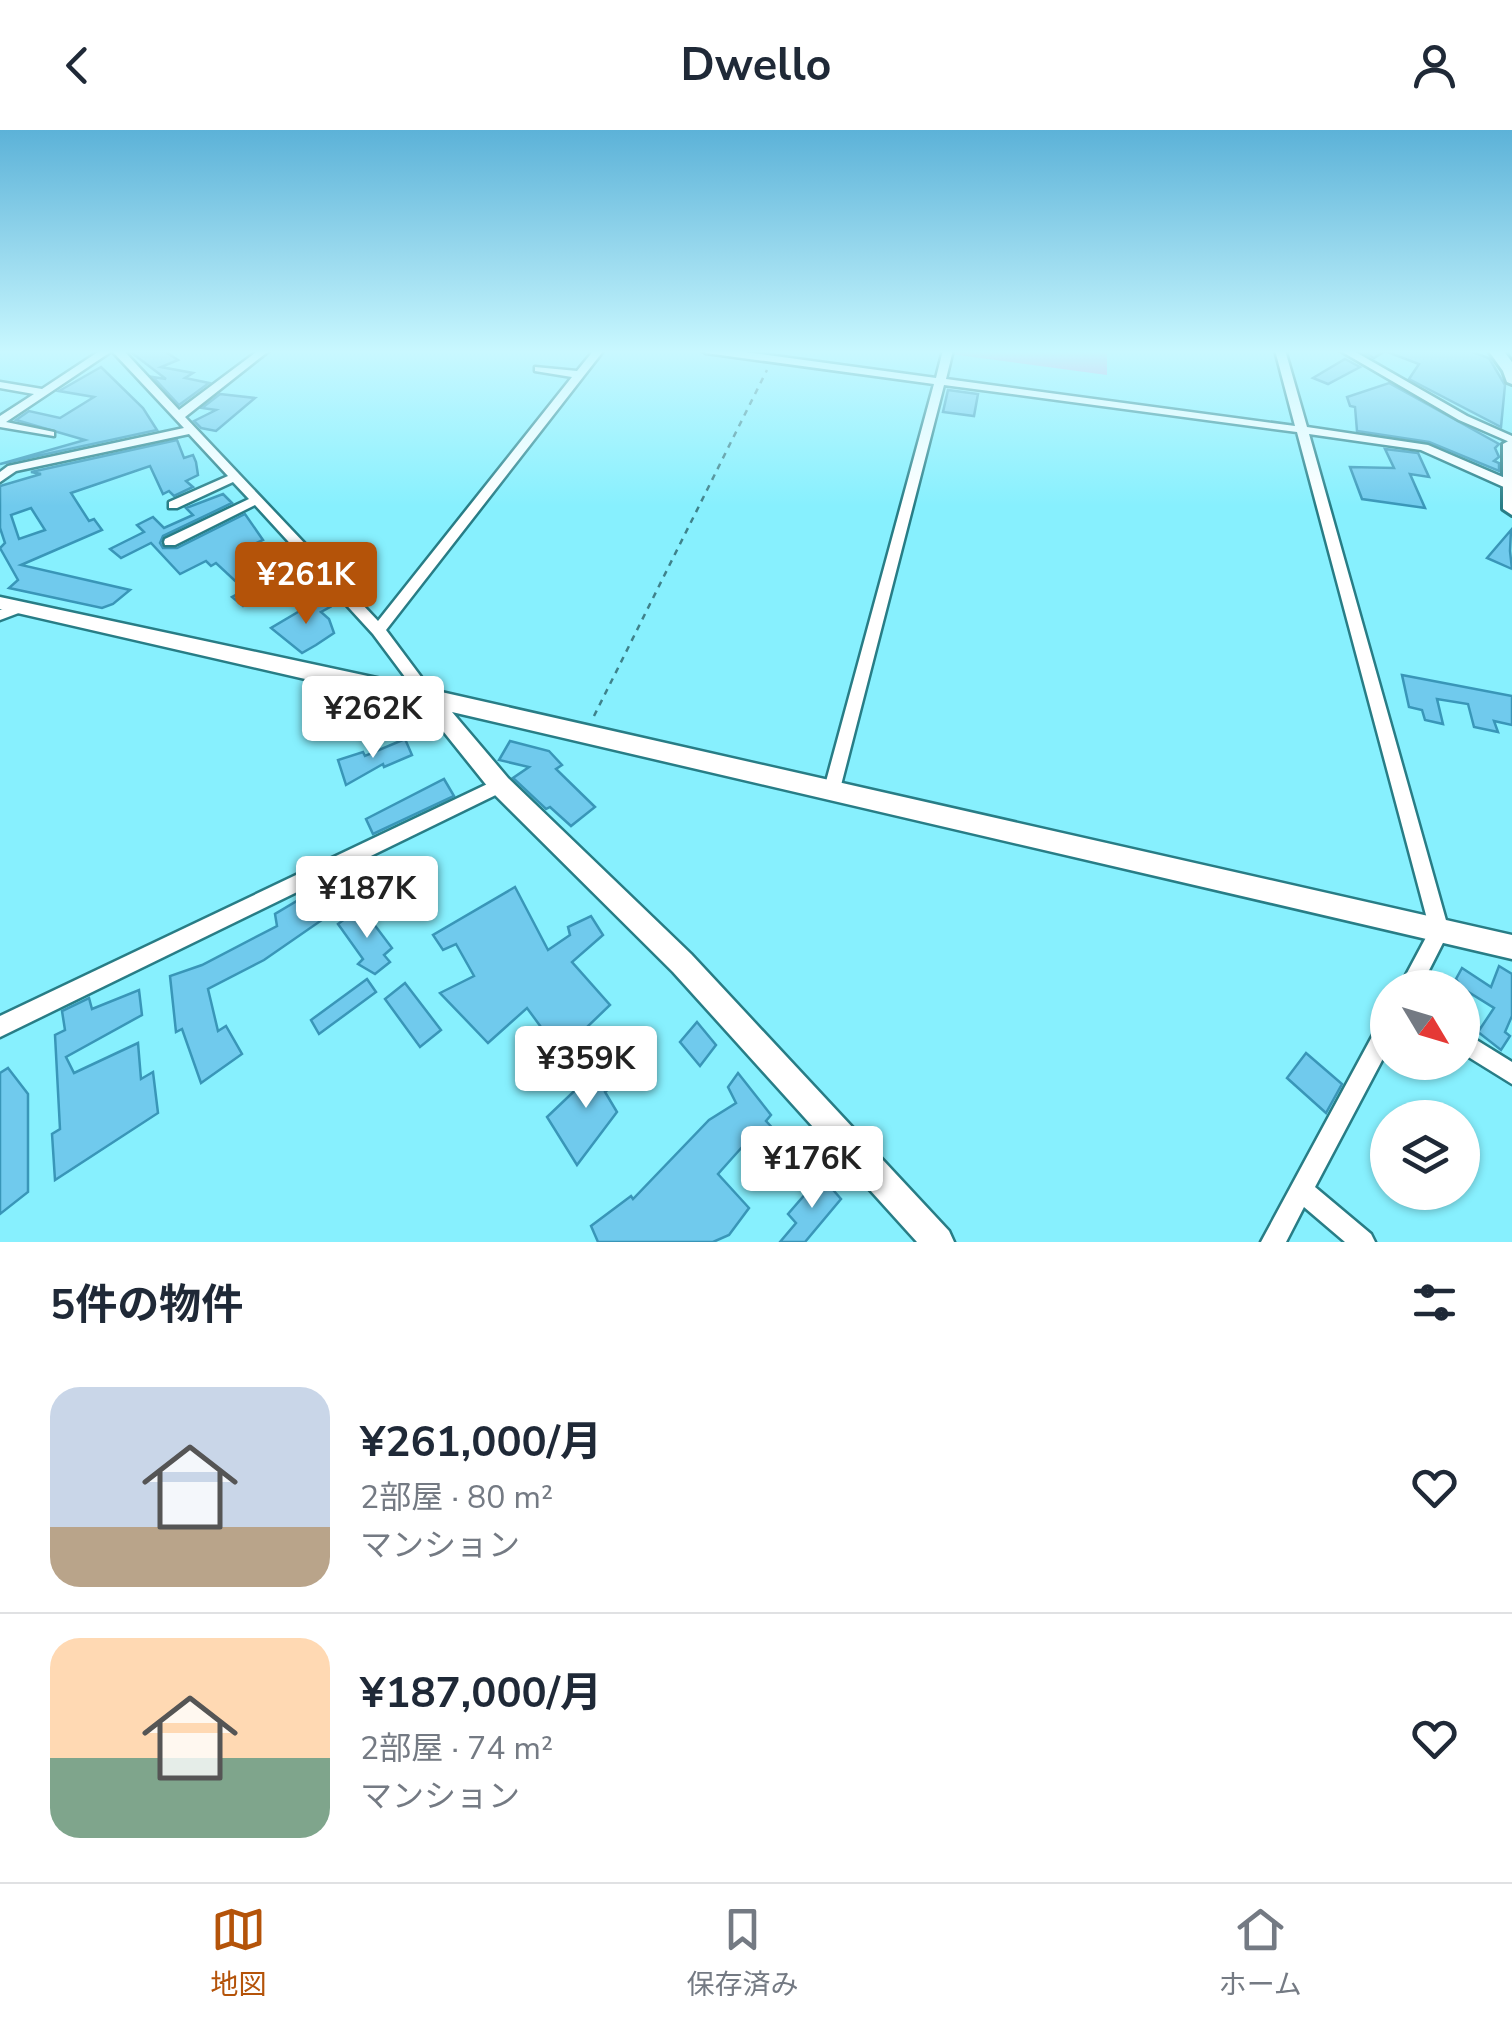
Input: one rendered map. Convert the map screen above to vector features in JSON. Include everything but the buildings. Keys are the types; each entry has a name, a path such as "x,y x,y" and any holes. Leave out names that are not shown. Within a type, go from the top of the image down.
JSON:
{"main road":[{"path":"1512,442 1512,509"}],"street":[{"path":"0,422 29,402"},
{"path":"167,402 378,630 500,785 682,963 938,1242"},
{"path":"180,416 198,402"},
{"path":"378,630 558,402"},
{"path":"832,789 934,402"},
{"path":"1078,402 1424,447 1510,484"},
{"path":"1293,402 1440,931 1418,970"},
{"path":"1435,402 1512,442"},
{"path":"0,422 50,434"},
{"path":"0,478 6,467 191,430"},
{"path":"172,505 237,476"},
{"path":"170,542 258,499"},
{"path":"6,609 586,733 1512,947"},
{"path":"0,1027 500,785"},
{"path":"1480,1052 1512,1074"},
{"path":"1273,1242 1370,1061"},
{"path":"1301,1190 1363,1242"}],"path":[{"path":"586,733 751,402"}]}
